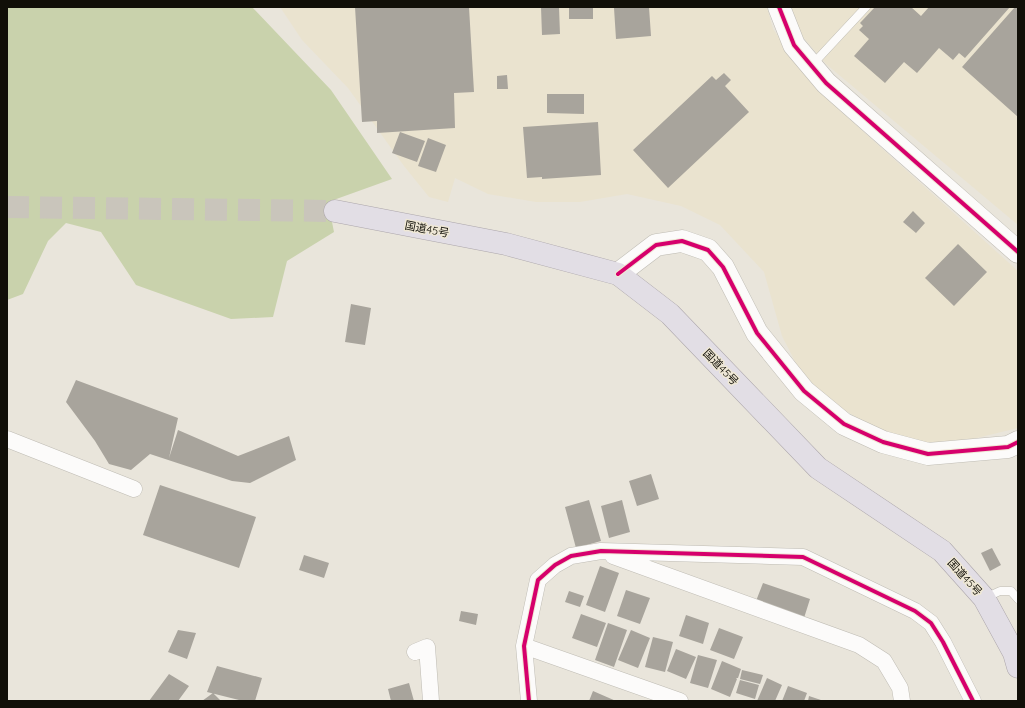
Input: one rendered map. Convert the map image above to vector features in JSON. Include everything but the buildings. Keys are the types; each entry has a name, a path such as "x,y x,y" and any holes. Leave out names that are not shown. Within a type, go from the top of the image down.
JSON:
{"highway":[{"name":"国道45号","path":"335,211 506,244 618,274 670,314 818,468 942,551 984,598 1014,652 1018,667"}],"street":[{"path":"779,7 794,45 826,83 1018,252"},
{"path":"618,274 656,245 682,241 708,250 723,268 757,333 804,391 844,424 883,442 928,454 1008,447 1018,442"},
{"path":"7,439 134,490"},
{"path":"600,551 859,645 884,661 900,688 902,701"},
{"path":"529,701 524,646 538,580 555,565 571,556 600,551 803,557 915,611 930,623 943,642 973,701"},
{"path":"524,646 680,701"},
{"path":"415,652 427,647 431,701"}],"lane":[{"path":"811,66 866,7"},
{"path":"984,598 1000,591 1011,591 1018,599"}],"shaded area":[{"path":"280,7 767,7 773,29 816,89 1018,271 1018,428 960,442 914,444 876,429 841,408 804,379 782,336 764,272 720,225 681,206 627,194 580,202 536,202 488,194 455,178 448,202 429,197 404,166 348,88 302,40"},
{"path":"789,7 1018,7 1018,225 826,64 802,36"}],"green space":[{"path":"7,7 252,7 331,90 392,179 328,202 334,232 287,261 273,317 231,319 136,285 101,232 66,223 48,241 23,294 7,300"}],"tunnel":[{"path":"7,207 335,211"}],"cycle path":[{"path":"779,7 794,45 826,83 1018,252"},
{"path":"618,274 656,245 682,241 708,250 723,267 757,333 804,391 844,424 883,442 928,454 1008,447 1018,442"},
{"path":"529,701 524,646 538,580 555,565 571,556 601,551 803,557 915,611 931,623 943,642 973,701"}]}
